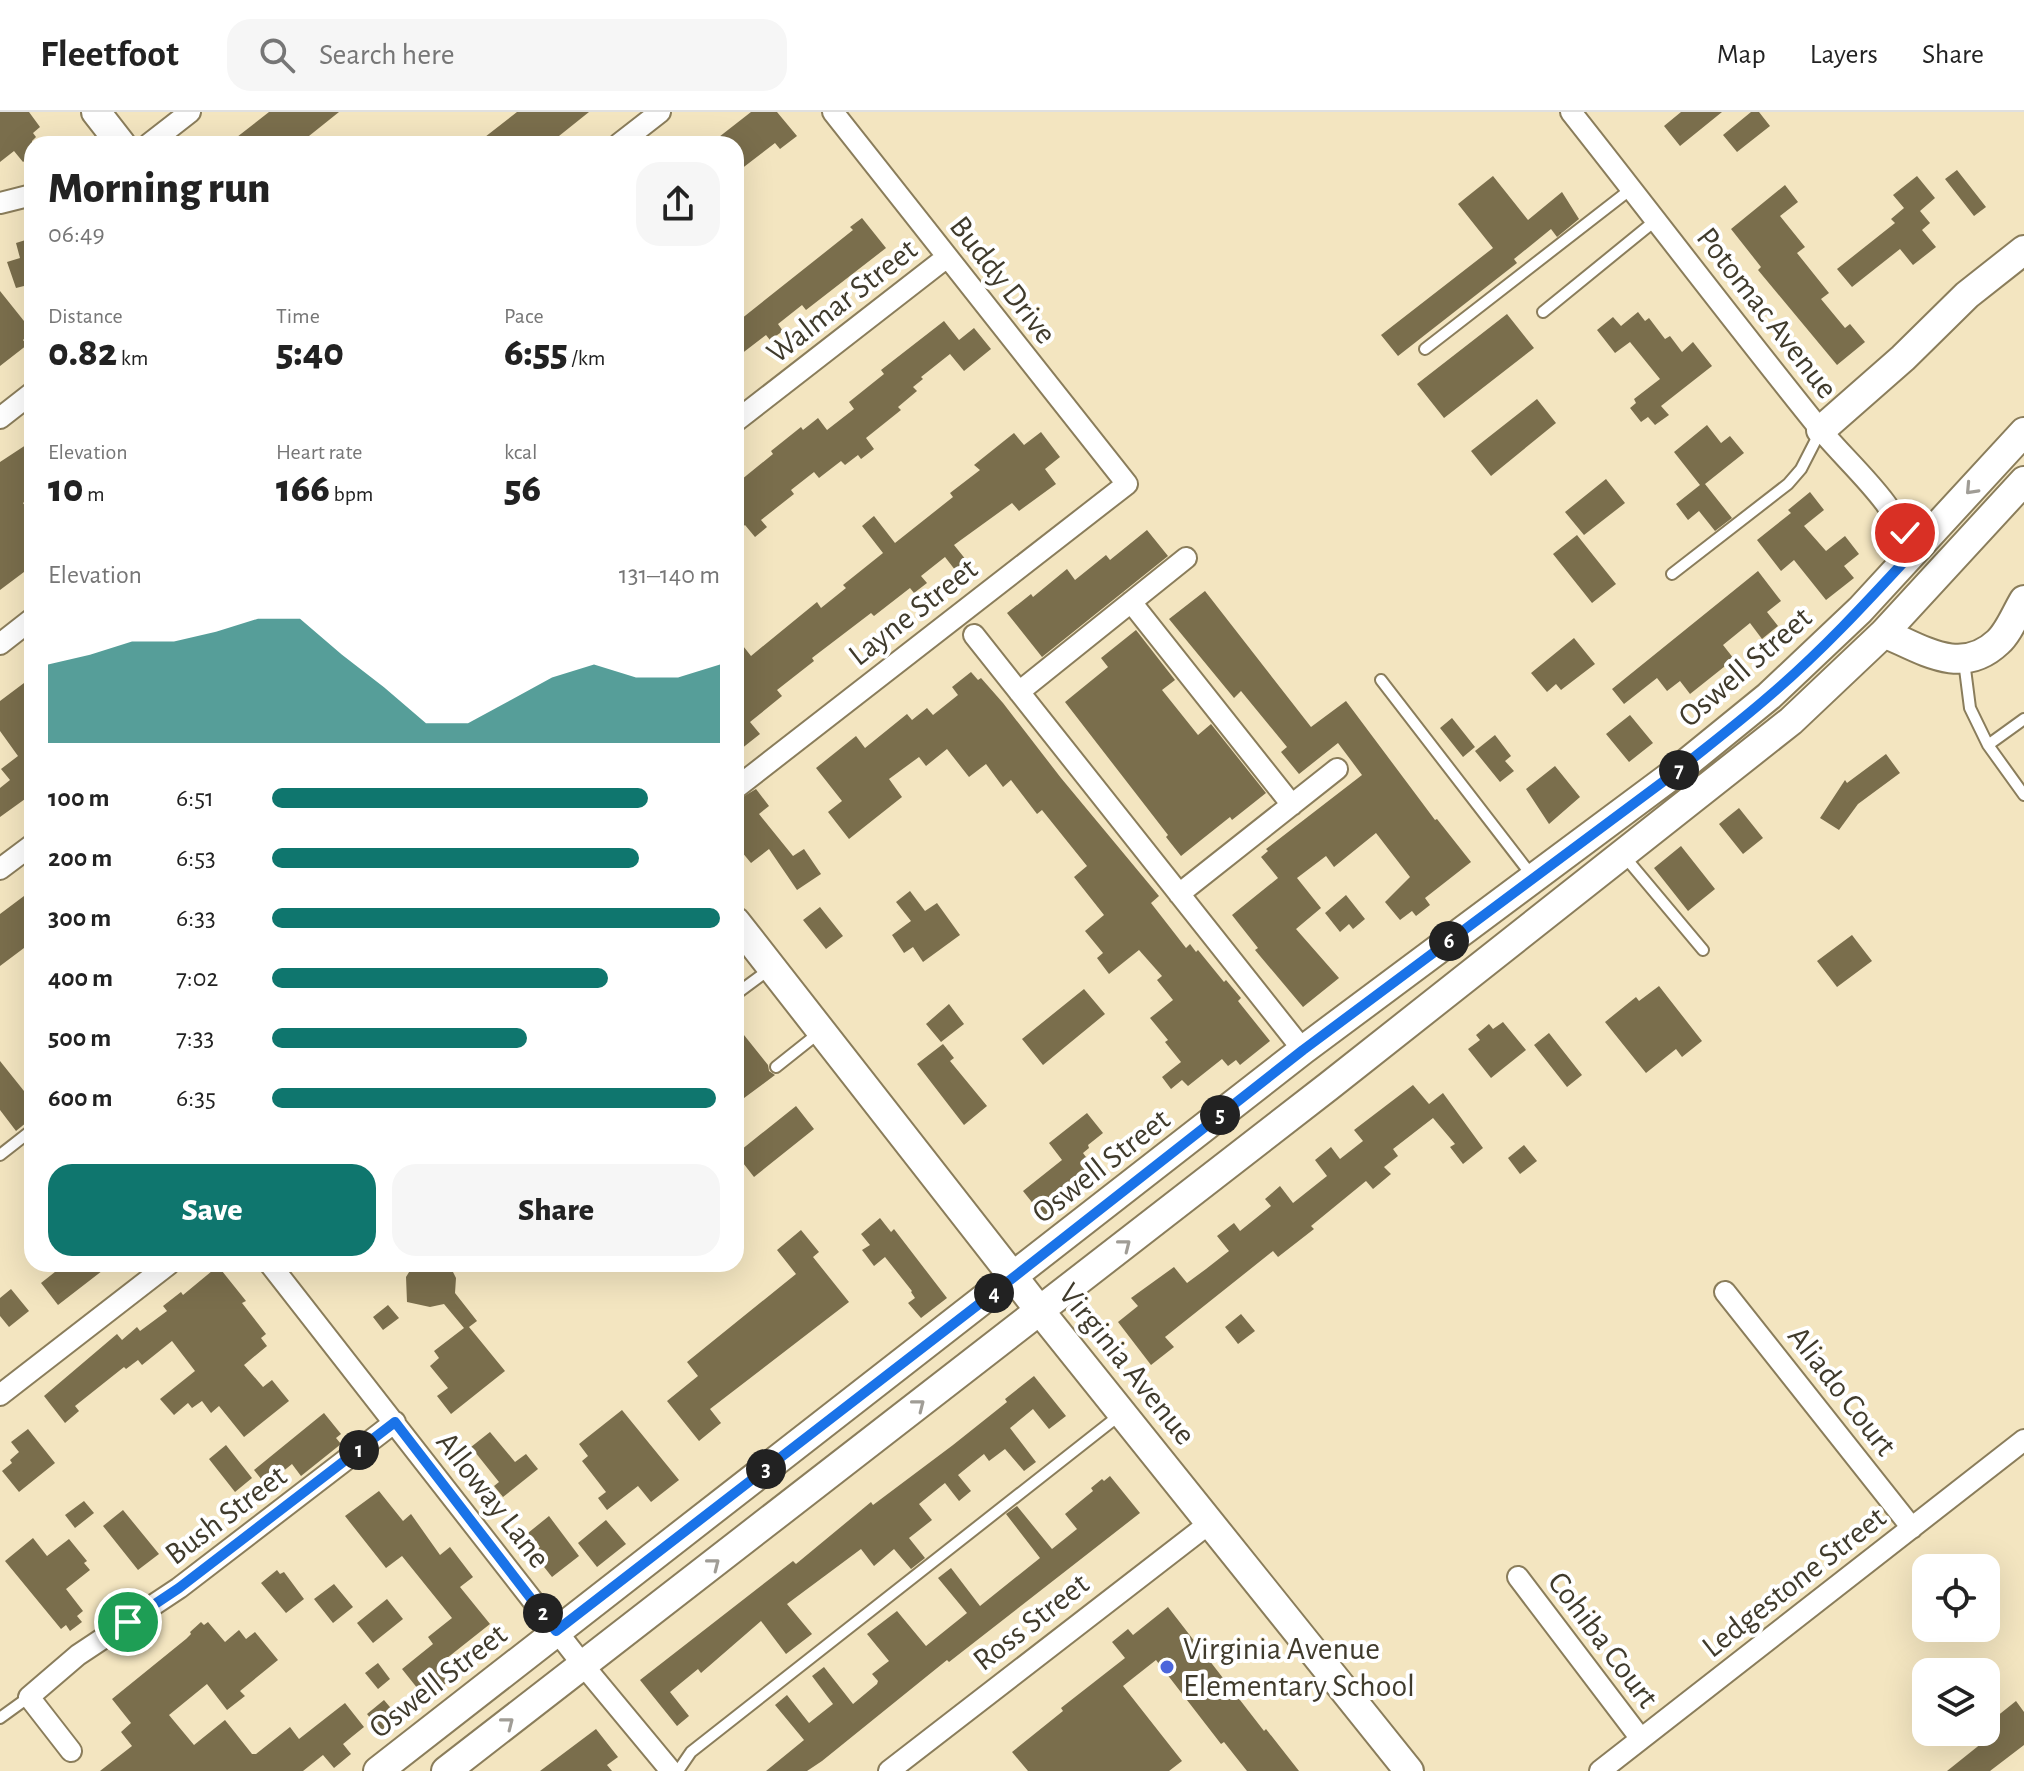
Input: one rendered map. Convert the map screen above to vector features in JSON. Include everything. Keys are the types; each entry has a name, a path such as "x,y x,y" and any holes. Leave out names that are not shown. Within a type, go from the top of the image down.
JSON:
{"main road":[{"path":"96,112 115,136"},
{"path":"1821,430 1903,358 1967,295 2024,250"},
{"name":"Oswell Street","path":"378,1771 1303,1050 1672,775 1769,696 1860,610 2024,432"},
{"path":"446,1771 1407,1025 1791,721 1884,633 2024,481"},
{"path":"1884,633 1955,661 1979,656 2000,641 2024,600"},
{"path":"1407,1025 1504,921 1531,901 1536,890 1534,878"},
{"name":"Virginia Avenue","path":"744,933 1040,1311 1409,1771"}],"street":[{"path":"159,136 190,112"},
{"path":"629,136 660,112"},
{"name":"Buddy Drive","path":"833,112 1127,484"},
{"name":"Potomac Avenue","path":"1571,112 1821,430 1887,503 1905,533 1912,553"},
{"path":"0,203 24,197"},
{"name":"Walmar Street","path":"744,415 947,257"},
{"path":"0,418 24,399"},
{"name":"Layne Street","path":"744,782 1127,484"},
{"path":"1019,692 1186,558"},
{"path":"1131,602 1292,805"},
{"path":"0,644 24,625"},
{"path":"974,635 1303,1050"},
{"path":"1179,894 1337,769"},
{"path":"0,869 24,851"},
{"path":"0,1395 159,1272"},
{"name":"Alloway Lane","path":"276,1272 556,1631 671,1771"},
{"name":"Aliado Court","path":"1725,1292 1912,1528"},
{"name":"Bush Street","path":"29,1697 78,1655 179,1588 395,1422"},
{"name":"Ledgestone Street","path":"1600,1771 2024,1440"},
{"name":"Ross Street","path":"889,1771 1211,1522"},
{"name":"Cohiba Court","path":"1518,1577 1641,1739"},
{"path":"29,1697 71,1751"}],"lane":[{"path":"1425,349 1631,189"},
{"path":"1543,312 1656,220"},
{"path":"1672,574 1788,484 1801,469 1821,430"},
{"path":"1964,659 1970,708 1988,745 2024,795"},
{"path":"1381,680 1534,878"},
{"path":"1988,745 2024,719"},
{"path":"1624,855 1703,950"},
{"path":"744,988 771,968"},
{"path":"776,1067 821,1031"},
{"path":"0,1155 24,1136"},
{"path":"678,1771 691,1752 1123,1413"},
{"path":"0,1718 29,1697"}],"building":[{"path":"0,112 29,112 40,127 33,133 35,136 24,136 24,161 14,151 0,162"},
{"path":"269,112 339,112 309,136 238,136"},
{"path":"517,112 589,112 559,136 486,136"},
{"path":"751,112 777,112 797,136 780,149 775,143 744,167 744,136 720,136"},
{"path":"1681,112 1722,112 1680,146 1664,126"},
{"path":"1751,112 1759,112 1770,126 1737,152 1723,135"},
{"path":"1957,170 1986,207 1974,216 1945,179"},
{"path":"1493,176 1528,220 1562,192 1579,219 1557,237 1551,229 1514,259 1517,263 1398,356 1381,335 1493,248 1458,204"},
{"path":"1917,176 1935,198 1920,211 1930,223 1922,230 1936,247 1913,265 1900,249 1852,287 1837,269 1895,223 1891,219 1904,208 1893,195"},
{"path":"1785,185 1798,202 1780,216 1805,247 1797,253 1829,293 1821,299 1845,328 1850,324 1865,342 1837,365 1758,270 1761,267 1731,229"},
{"path":"862,218 886,248 806,310 802,305 778,324 783,331 770,340 766,335 744,352 744,317 853,230 850,227"},
{"path":"24,240 24,286 16,288 7,262 20,258 16,243"},
{"path":"0,291 24,321 24,347 0,366"},
{"path":"1638,312 1645,321 1649,318 1665,339 1670,336 1682,352 1693,342 1712,366 1661,406 1669,415 1655,425 1648,417 1641,422 1630,408 1636,403 1634,399 1660,379 1630,342 1615,353 1597,330 1613,317 1621,326"},
{"path":"1507,314 1534,348 1444,418 1417,384"},
{"path":"944,321 959,340 974,328 991,349 964,371 950,354 921,377 923,379 913,387 917,391 898,407 901,410 866,438 874,449 861,459 858,455 845,465 841,461 819,478 814,472 791,490 794,494 761,520 767,527 755,537 744,526 744,478 801,427 803,430 818,418 827,430 854,409 849,402 884,374 881,370"},
{"path":"1537,399 1556,423 1491,476 1471,451"},
{"path":"1707,425 1721,443 1730,436 1744,453 1705,484 1732,518 1715,531 1699,511 1688,520 1676,504 1700,485 1674,452"},
{"path":"1041,432 1060,457 1045,469 1056,484 1019,511 1012,503 954,545 971,566 959,575 945,557 921,576 927,583 914,593 910,588 812,658 814,661 777,690 782,696 750,722 760,734 744,747 744,647 751,656 817,602 821,608 846,588 843,585 883,553 862,526 874,516 895,543 953,497 950,493 980,470 974,465 1014,433 1024,445"},
{"path":"24,446 24,572 0,590 0,462"},
{"path":"1606,479 1625,503 1584,535 1565,512"},
{"path":"1810,492 1824,510 1804,526 1826,551 1845,536 1859,554 1844,566 1854,578 1826,600 1794,560 1781,571 1757,540 1791,513 1788,510"},
{"path":"1147,530 1168,556 1042,657 1007,613 1031,594 1033,597 1067,569 1075,580 1106,555 1110,560"},
{"path":"1577,535 1616,584 1592,603 1553,554"},
{"path":"1758,571 1781,601 1767,612 1778,626 1762,639 1750,623 1723,645 1734,659 1690,694 1680,681 1667,691 1657,678 1624,704 1612,689"},
{"path":"1205,591 1311,727 1346,701 1435,820 1471,862 1425,898 1430,905 1416,916 1412,911 1400,920 1385,902 1410,877 1376,833 1334,867 1326,856 1297,878 1321,908 1296,929 1339,978 1303,1007 1255,950 1258,948 1232,915 1278,878 1261,857 1268,851 1266,849 1362,775 1338,743 1299,774 1281,752 1287,747 1241,691 1234,698 1169,619"},
{"path":"1136,630 1175,680 1162,690 1198,735 1211,724 1266,793 1181,856 1065,702 1108,667 1101,658"},
{"path":"1574,638 1595,664 1561,690 1556,684 1547,692 1531,673"},
{"path":"971,672 978,680 981,678 1003,703 1159,896 1151,903 1186,948 1190,944 1196,952 1198,950 1241,998 1238,1001 1270,1041 1240,1065 1236,1060 1228,1066 1222,1059 1188,1086 1182,1080 1171,1089 1162,1077 1181,1062 1150,1018 1173,1000 1157,980 1162,976 1139,950 1109,974 1097,958 1103,953 1085,931 1104,915 1074,877 1087,866 1042,810 1037,814 1011,780 1003,787 986,764 969,777 947,749 926,766 919,757 889,779 902,797 849,839 828,812 842,801 816,768 856,736 865,748 907,714 912,720 927,708 933,715 958,695 952,687"},
{"path":"24,683 24,800 0,817 0,788 10,780 1,769 18,756 0,731 0,701"},
{"path":"1630,715 1653,743 1629,762 1606,734"},
{"path":"1452,718 1475,747 1463,757 1440,728"},
{"path":"1495,735 1511,756 1505,761 1514,771 1500,782 1475,751"},
{"path":"1886,754 1900,773 1858,804 1839,830 1820,818 1845,780 1847,783"},
{"path":"1555,766 1580,797 1549,824 1526,789"},
{"path":"756,789 769,806 759,814 793,856 804,849 821,874 797,890 769,849 751,863 744,855 744,796"},
{"path":"1739,808 1763,838 1743,854 1719,824"},
{"path":"1681,846 1715,889 1688,911 1654,868"},
{"path":"910,891 925,911 937,903 960,935 923,962 913,947 904,953 892,935 911,921 896,902"},
{"path":"1346,895 1365,919 1353,929 1349,924 1340,932 1325,913"},
{"path":"24,896 24,948 0,966 0,914"},
{"path":"820,907 843,936 826,949 803,920"},
{"path":"1852,935 1872,961 1837,987 1817,961"},
{"path":"1659,986 1702,1041 1682,1057 1676,1049 1646,1073 1605,1022 1636,997 1639,1001"},
{"path":"1084,989 1105,1014 1043,1065 1022,1039"},
{"path":"949,1004 964,1024 941,1042 926,1024"},
{"path":"1503,1022 1526,1050 1491,1078 1468,1049 1480,1040 1476,1035 1489,1024 1493,1029"},
{"path":"1549,1033 1582,1075 1567,1087 1534,1045"},
{"path":"744,1035 768,1065 769,1071 775,1075 744,1098"},
{"path":"943,1044 954,1058 950,1061 987,1106 964,1125 917,1064"},
{"path":"0,1061 24,1091 24,1124 16,1131 0,1110"},
{"path":"1413,1085 1429,1104 1443,1093 1483,1148 1463,1164 1450,1147 1455,1144 1433,1118 1393,1149 1398,1156 1384,1167 1391,1174 1373,1189 1366,1181 1278,1257 1273,1251 1165,1337 1174,1347 1151,1365 1118,1322 1138,1306 1131,1298 1174,1267 1187,1283 1206,1269 1229,1251 1217,1236 1234,1223 1240,1231 1271,1206 1265,1199 1280,1186 1293,1203 1327,1176 1315,1160 1331,1147 1340,1159 1363,1141 1354,1130"},
{"path":"796,1106 814,1129 754,1177 744,1164 744,1148"},
{"path":"1087,1113 1103,1133 1083,1153 1092,1165 1066,1186 1075,1197 1046,1220 1023,1191 1062,1160 1049,1143"},
{"path":"1524,1145 1537,1161 1520,1174 1508,1158"},
{"path":"880,1218 891,1232 894,1229 947,1298 921,1318 908,1303 915,1298 912,1291 885,1257 874,1266 862,1250 870,1245 861,1234"},
{"path":"801,1230 819,1252 813,1257 849,1302 710,1409 721,1423 699,1441 667,1401 698,1376 687,1362 796,1274 777,1250"},
{"path":"55,1272 101,1272 58,1305 41,1283"},
{"path":"211,1272 223,1272 246,1301 242,1303 266,1334 261,1338 267,1346 244,1365 263,1387 272,1380 289,1401 244,1437 219,1406 211,1413 202,1401 192,1408 188,1403 174,1415 160,1399 195,1371 172,1341 142,1365 138,1360 126,1369 124,1367 75,1406 79,1411 65,1423 44,1396 117,1334 122,1340 137,1327 140,1331 167,1311 163,1306 181,1292 183,1295"},
{"path":"409,1272 453,1272 456,1278 455,1293 477,1321 469,1327 505,1371 451,1414 437,1396 448,1388 430,1366 439,1358 434,1351 464,1328 444,1304 430,1307 407,1302 406,1277"},
{"path":"11,1289 29,1311 9,1327 0,1316 0,1298"},
{"path":"388,1305 399,1318 383,1330 373,1317"},
{"path":"1241,1314 1255,1331 1238,1344 1225,1327"},
{"path":"1034,1376 1066,1416 1049,1429 1033,1409 1010,1428 1036,1462 1024,1471 1005,1449 989,1461 984,1454 958,1475 971,1491 959,1501 945,1483 919,1504 932,1520 909,1538 925,1558 911,1569 894,1549 874,1566 861,1549 787,1604 812,1634 786,1654 761,1621 701,1673 698,1669 670,1692 689,1716 677,1726 640,1680 793,1561 796,1564 871,1502 873,1505 953,1445"},
{"path":"622,1410 679,1480 651,1502 638,1486 607,1510 598,1498 606,1492 582,1461 588,1456 579,1444"},
{"path":"324,1413 341,1434 336,1438 341,1444 301,1476 292,1464 266,1485 254,1470"},
{"path":"28,1429 55,1463 19,1492 2,1471 19,1452 11,1442"},
{"path":"490,1432 515,1462 526,1454 538,1469 503,1497 494,1486 499,1482 471,1447"},
{"path":"226,1445 252,1478 235,1492 209,1459"},
{"path":"1110,1476 1140,1513 949,1662 947,1660 822,1761 807,1771 766,1771 804,1740 775,1705 787,1695 809,1723 833,1704 812,1676 824,1667 853,1704 877,1684 872,1674 889,1661 867,1634 897,1611 926,1646 967,1613 938,1578 951,1568 980,1606 1040,1558 1006,1514 1017,1506 1052,1549 1077,1529 1065,1514 1093,1491 1091,1488"},
{"path":"379,1491 403,1521 411,1514 440,1555 450,1547 473,1577 460,1587 490,1624 442,1662 454,1677 426,1699 402,1669 433,1644 428,1637 452,1618 402,1556 386,1568 345,1516"},
{"path":"84,1501 94,1513 75,1528 65,1515"},
{"path":"123,1510 159,1554 138,1570 103,1526"},
{"path":"549,1516 579,1556 552,1577 533,1553 540,1547 528,1533"},
{"path":"606,1520 626,1544 597,1567 578,1543"},
{"path":"33,1538 47,1556 69,1539 87,1561 84,1563 90,1570 66,1589 83,1611 77,1616 82,1622 70,1631 66,1625 61,1629 5,1561"},
{"path":"277,1570 280,1574 284,1572 304,1599 286,1613 261,1583"},
{"path":"334,1584 353,1607 333,1623 314,1599"},
{"path":"387,1599 403,1619 373,1643 357,1623"},
{"path":"1168,1607 1299,1771 1247,1771 1224,1742 1221,1744 1156,1660 1123,1686 1182,1761 1169,1771 1028,1771 1012,1752 1063,1711 1061,1708 1125,1658 1112,1642 1128,1629 1133,1635"},
{"path":"201,1622 204,1625 208,1622 225,1642 239,1630 246,1639 255,1632 278,1660 240,1691 245,1696 227,1710 207,1684 169,1715 194,1745 225,1720 252,1754 256,1754 290,1727 299,1739 345,1703 364,1727 343,1744 351,1754 334,1768 323,1755 303,1771 100,1771 132,1746 121,1732 131,1723 112,1699 186,1639"},
{"path":"378,1663 390,1679 378,1689 365,1673"},
{"path":"384,1700 401,1720 383,1734 367,1714"},
{"path":"2016,1701 2024,1712 2024,1745 1990,1771 1947,1771 1978,1746 2000,1746 2000,1714"},
{"path":"596,1729 618,1757 607,1765 612,1771 540,1771"}],"place":[{"name":"Virginia Avenue Elementary School","path":"1167,1667"}],"route":[{"path":"128,1622 179,1588 395,1422 556,1631 1303,1050 1721,736 1769,696 1860,610 1912,553 1905,533"}]}
